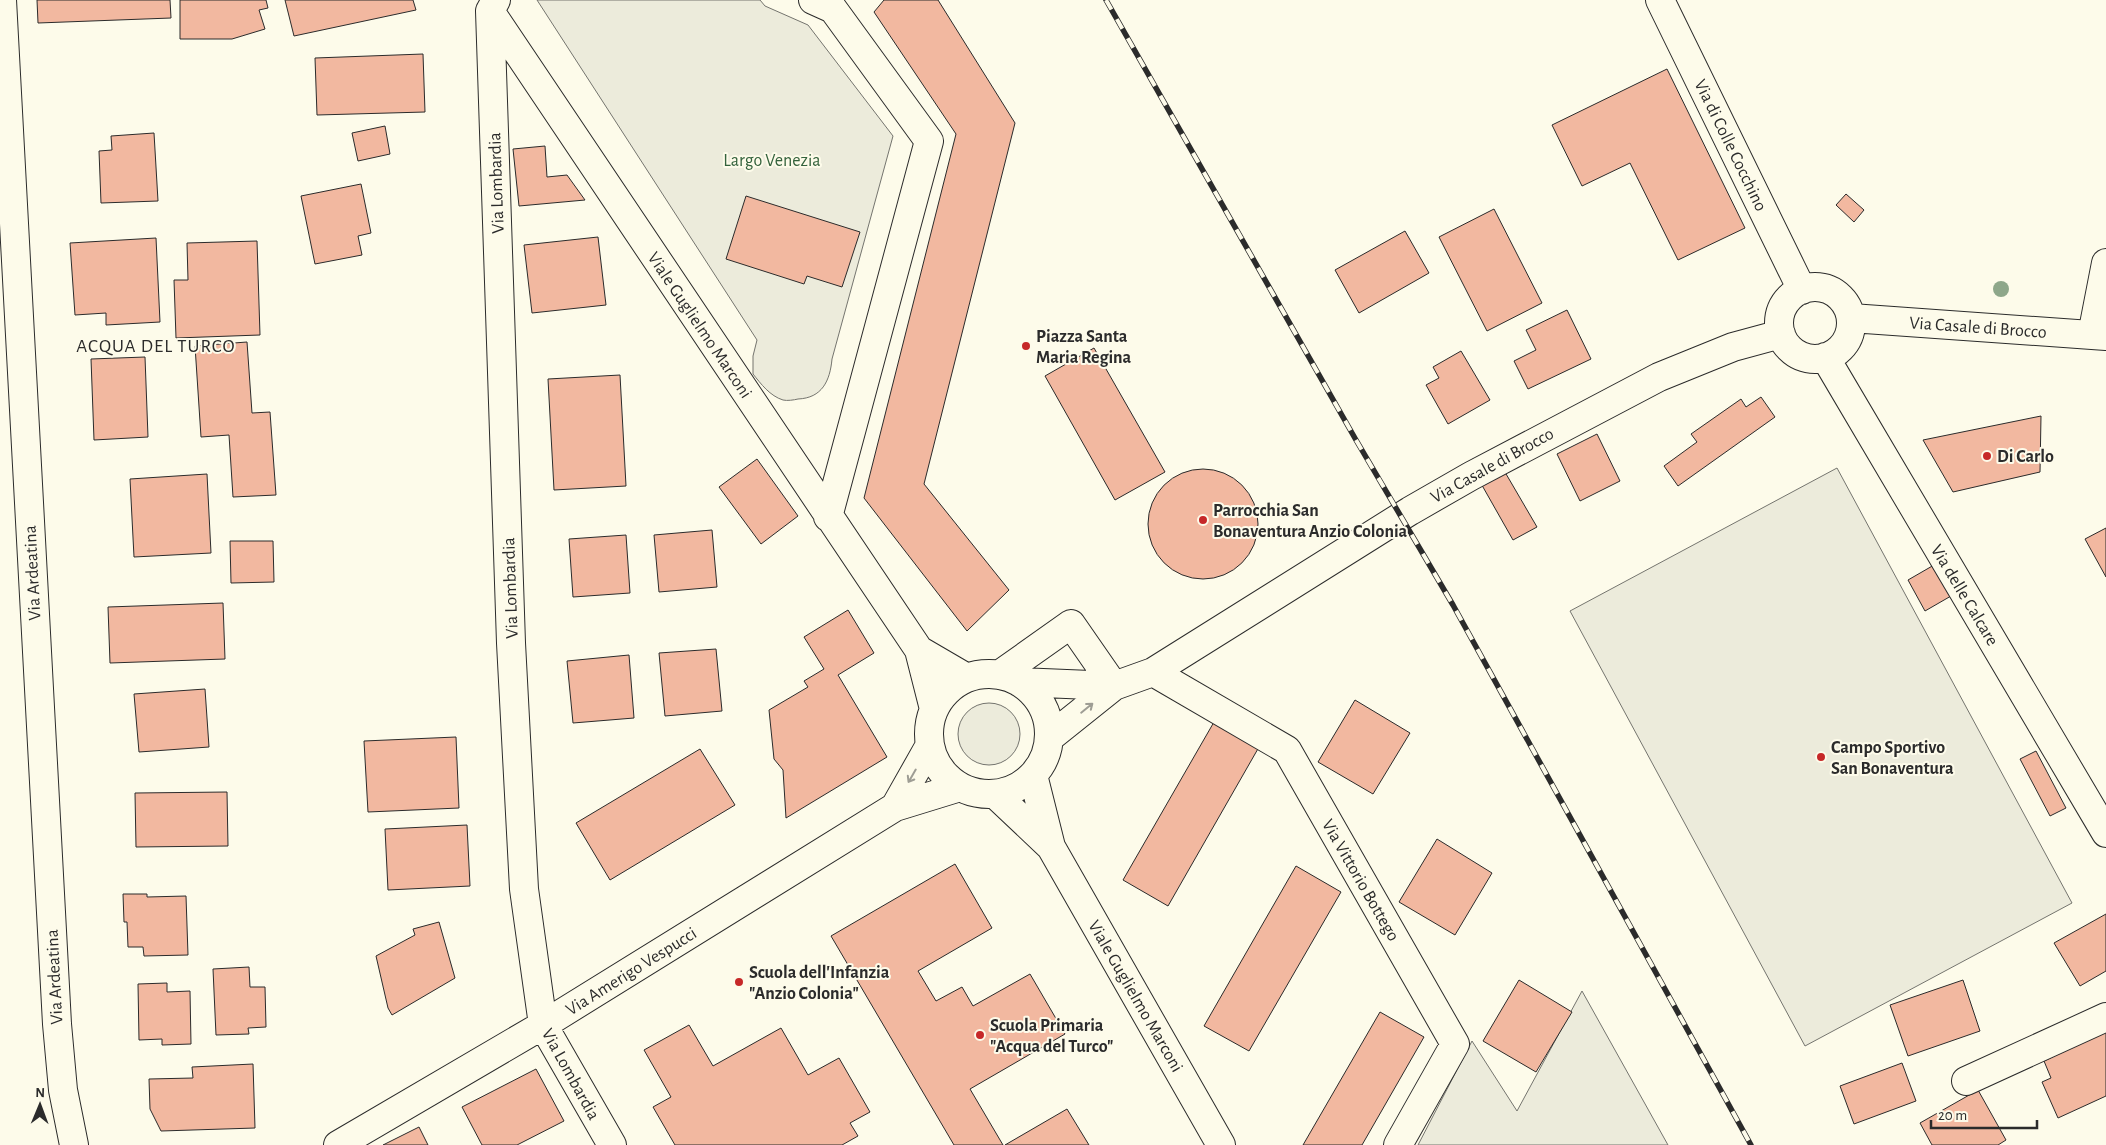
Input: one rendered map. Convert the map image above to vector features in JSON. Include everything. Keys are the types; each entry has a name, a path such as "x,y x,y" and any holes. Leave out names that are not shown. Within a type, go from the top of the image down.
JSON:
{"street":[{"name":"Via Ardeatina","path":"2,0 57,1032 63,1090 74,1145"},
{"path":"813,0 833,8 929,141 828,517"},
{"name":"Via di Colle Cocchino","path":"1660,0 1802,290"},
{"name":"Viale Guglielmo Marconi","path":"490,4 828,517 919,650 934,709"},
{"name":"Via Lombardia","path":"490,4 519,820 524,889 543,1025 612,1145"},
{"path":"2099,336 2106,263"},
{"path":"1812,287 1834,292 1848,308 1851,318 1848,338 1834,353 1825,357 1804,357 1786,344 1781,334 1780,313 1785,303 1792,295 1812,287"},
{"name":"Via Casale di Brocco","path":"1851,318 2099,336"},
{"name":"Via Casale di Brocco","path":"1114,686 1153,672 1410,511 1497,462 1659,377 1733,347 1781,334"},
{"name":"Via delle Calcare","path":"1825,357 2106,833"},
{"path":"1009,678 1072,624 1114,686"},
{"name":"Viale Guglielmo Marconi","path":"919,650 967,678"},
{"name":"Via Vittorio Bottego","path":"1153,672 1287,750 1455,1044 1398,1145"},
{"path":"1009,678 1032,692 1042,706 1048,721 1049,738 1044,758 1033,775 1009,790 995,794 977,793 960,787 946,776 936,762 930,745 930,727 934,709 942,696 953,686 967,678 983,674 1009,678 1114,686"},
{"path":"1049,738 1114,686"},
{"name":"Via Amerigo Vespucci","path":"895,807 930,745"},
{"name":"Viale Guglielmo Marconi","path":"1033,775 1051,847 1221,1145"},
{"name":"Via Amerigo Vespucci","path":"338,1145 543,1025 895,807 960,787"},
{"name":"Viale Guglielmo Marconi","path":"995,794 1051,847"},
{"path":"1966,1081 2106,1017"}],"green space":[{"name":"Largo Venezia","path":"537,0 760,0 765,6 808,25 893,136 827,381 819,392 806,398 783,400 770,393 753,374 753,356 757,340"},
{"name":"Campo Sportivo San Bonaventura","path":"1837,468 2072,903 1805,1046 1570,611"},
{"path":"983,703 995,703 1011,712 1018,722 1020,734 1018,746 1011,756 995,765 983,765 972,760 963,751 958,740 958,728 963,717 972,708"},
{"path":"1582,991 1668,1145 1418,1145 1472,1041 1517,1111"}],"building":[{"path":"37,0 170,0 171,18 38,23"},
{"path":"180,0 266,0 268,8 259,10 265,29 232,39 180,39"},
{"path":"285,0 413,0 416,10 294,36"},
{"path":"884,0 938,0 1015,123 924,484 1009,590 967,631 864,498 956,134 874,12"},
{"path":"423,54 425,112 317,115 315,58"},
{"path":"1667,69 1745,228 1678,260 1630,163 1582,186 1552,125"},
{"path":"385,126 390,154 358,161 352,133"},
{"path":"154,133 158,201 101,203 99,151 112,150 111,136"},
{"path":"545,146 547,177 567,175 585,200 519,206 513,149"},
{"path":"361,184 371,233 358,236 362,255 315,264 301,196"},
{"path":"1846,194 1864,210 1854,222 1836,205"},
{"path":"746,196 860,232 842,287 807,276 804,284 726,259"},
{"path":"1494,209 1542,303 1487,331 1439,237"},
{"path":"1405,231 1429,273 1359,313 1335,270"},
{"path":"598,237 606,305 532,313 524,245"},
{"path":"156,238 160,322 106,325 106,313 75,315 70,243"},
{"path":"257,241 260,335 176,338 174,280 188,280 187,243"},
{"path":"1567,310 1591,359 1528,389 1514,361 1536,350 1526,330"},
{"path":"247,342 252,413 270,412 276,495 233,497 229,435 201,437 195,346"},
{"path":"1094,348 1165,472 1115,500 1045,376"},
{"path":"1461,351 1490,400 1448,424 1426,385 1439,378 1433,367"},
{"path":"145,357 148,437 94,440 91,359"},
{"path":"620,375 626,486 554,490 548,379"},
{"path":"1761,397 1775,417 1678,486 1664,466 1697,442 1691,434 1741,399 1746,407"},
{"name":"Di Carlo","path":"2041,416 2040,472 1953,492 1923,440"},
{"path":"1597,434 1620,481 1580,501 1557,454"},
{"path":"757,459 798,516 761,544 719,487"},
{"path":"1502,467 1537,527 1513,540 1479,480"},
{"name":"Parrocchia San Bonaventura Anzio Colonia","path":"1203,469 1224,473 1242,485 1254,503 1258,524 1254,545 1242,563 1224,575 1203,579 1182,575 1164,563 1152,545 1148,524 1152,503 1164,485 1182,473"},
{"path":"207,474 211,553 134,557 130,479"},
{"path":"2106,528 2106,577 2085,539"},
{"path":"712,530 717,587 659,592 654,535"},
{"path":"626,535 630,593 573,597 569,539"},
{"path":"230,541 273,541 274,582 231,583"},
{"path":"1934,565 1951,596 1925,611 1908,580"},
{"path":"223,603 225,659 110,663 108,607"},
{"path":"848,610 874,653 838,675 887,757 786,818 783,770 774,759 769,710 808,687 804,681 824,669 804,637"},
{"path":"716,649 722,711 665,716 659,653"},
{"path":"629,655 634,718 573,723 567,661"},
{"path":"205,689 209,747 139,752 134,694"},
{"path":"1355,700 1410,733 1373,794 1318,762"},
{"path":"1214,722 1259,747 1168,906 1123,880"},
{"path":"456,737 459,808 368,812 364,741"},
{"path":"700,749 735,805 610,880 576,823"},
{"path":"2036,751 2066,808 2050,816 2020,759"},
{"path":"227,792 228,846 136,847 135,793"},
{"path":"467,825 470,886 388,890 385,829"},
{"path":"1437,839 1492,873 1455,935 1399,902"},
{"path":"955,864 992,928 918,971 936,1001 962,987 973,1006 1030,974 1065,1034 970,1089 1003,1145 954,1145 831,936"},
{"path":"1296,866 1341,892 1249,1051 1204,1026"},
{"path":"123,894 147,894 147,897 186,896 188,955 144,956 143,947 128,947 127,922 124,922"},
{"path":"2106,914 2106,971 2080,986 2054,943"},
{"path":"439,922 455,978 392,1015 388,1008 376,956 415,935 413,929"},
{"path":"249,967 250,987 265,987 266,1027 248,1028 249,1034 216,1035 213,969"},
{"path":"1519,980 1572,1012 1536,1072 1483,1041"},
{"path":"1963,980 1980,1031 1908,1056 1890,1005"},
{"path":"167,983 167,992 190,991 191,1044 162,1045 162,1039 139,1040 138,984"},
{"path":"1380,1012 1424,1037 1362,1145 1303,1145"},
{"path":"689,1025 713,1066 781,1028 808,1075 839,1058 870,1112 850,1123 858,1136 842,1145 675,1145 653,1107 671,1097 644,1050"},
{"path":"2106,1025 2106,1096 2058,1118 2042,1082 2051,1078 2044,1061 2069,1049 2067,1042"},
{"path":"1902,1063 1916,1101 1854,1124 1840,1086"},
{"path":"253,1064 255,1128 161,1131 150,1109 149,1079 193,1078 192,1067"},
{"path":"536,1069 564,1121 517,1145 482,1145 462,1107"},
{"path":"1978,1090 2006,1140 1998,1145 1932,1145 1920,1123"},
{"path":"1067,1109 1089,1145 1005,1145"},
{"path":"419,1127 428,1145 383,1145"}],"railway":[{"path":"1106,0 1356,440 1453,605 1751,1145"}],"place":[{"name":"Piazza Santa Maria Regina","path":"1026,346"},
{"name":"Di Carlo","path":"1987,456"},
{"name":"Parrocchia San Bonaventura Anzio Colonia","path":"1203,520"},
{"name":"Campo Sportivo San Bonaventura","path":"1821,757"},
{"name":"Scuola dell'Infanzia \"Anzio Colonia\"","path":"739,982"},
{"name":"Scuola Primaria \"Acqua del Turco\"","path":"980,1035"}],"district":[{"name":"ACQUA DEL TURCO","path":"156,345"}]}
